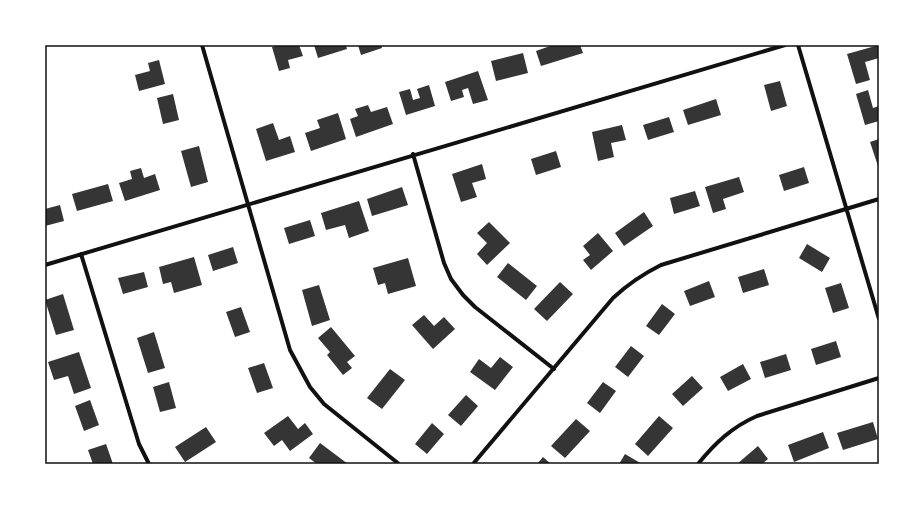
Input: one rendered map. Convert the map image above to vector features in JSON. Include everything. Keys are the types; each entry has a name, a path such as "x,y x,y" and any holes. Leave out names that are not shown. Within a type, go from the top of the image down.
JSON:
{"street":[{"path":"202,45 277,305 282,329 298,368 310,387 324,404 399,464"},
{"path":"45,264 785,45"},
{"path":"798,45 879,319"},
{"path":"413,154 444,263 451,279 463,295 475,307 554,369"},
{"path":"473,464 613,298 627,284 644,273 661,265 879,199"},
{"path":"81,254 139,444 149,464"},
{"path":"698,464 718,440 742,423 757,416 879,378"}],"building":[{"path":"280,45 299,45 303,56 288,60 290,68 279,71 272,47"},
{"path":"314,45 346,45 347,49 318,58"},
{"path":"358,45 381,45 382,48 361,55"},
{"path":"553,45 580,45 583,53 541,66 536,51"},
{"path":"879,45 879,58 865,62 870,80 856,84 847,54"},
{"path":"523,53 528,73 496,81 491,61"},
{"path":"159,60 165,84 139,91 135,75 150,71 148,63"},
{"path":"478,71 488,100 473,104 468,88 462,90 464,97 451,101 445,82"},
{"path":"780,81 787,106 771,111 764,85"},
{"path":"429,85 435,106 406,115 399,92 410,89 413,100 420,98 417,89"},
{"path":"868,90 873,108 879,106 879,121 865,125 856,94"},
{"path":"173,94 179,120 163,124 157,98"},
{"path":"716,99 721,115 688,125 683,110"},
{"path":"368,105 371,112 387,107 393,124 356,137 350,119 358,116 355,109"},
{"path":"338,113 346,139 311,151 305,133 320,128 317,120"},
{"path":"669,117 674,132 648,140 643,125"},
{"path":"273,123 279,140 290,136 295,152 266,161 256,129"},
{"path":"622,125 626,140 611,143 614,157 598,161 592,132"},
{"path":"879,139 879,169 870,142"},
{"path":"199,146 208,182 191,187 181,151"},
{"path":"556,151 561,167 536,175 531,159"},
{"path":"482,164 486,179 472,183 477,197 461,202 452,174"},
{"path":"804,167 809,183 784,191 779,175"},
{"path":"141,168 144,178 155,174 160,190 125,201 119,183 132,179 130,171"},
{"path":"739,177 744,192 723,199 726,209 713,213 705,187"},
{"path":"108,184 113,201 77,211 72,194"},
{"path":"402,187 408,205 372,216 367,199"},
{"path":"695,191 700,206 674,214 670,198"},
{"path":"359,201 369,231 349,238 345,225 326,230 321,213"},
{"path":"60,205 64,221 45,226 45,209"},
{"path":"644,212 653,226 624,246 615,233"},
{"path":"310,220 315,236 289,244 284,228"},
{"path":"489,222 510,243 487,265 477,254 487,243 477,233"},
{"path":"598,233 613,251 591,270 583,260 590,255 583,246"},
{"path":"807,244 830,258 822,272 799,258"},
{"path":"233,247 238,263 213,271 208,255"},
{"path":"194,257 202,285 174,293 171,282 163,284 159,267"},
{"path":"408,258 416,286 388,294 385,283 378,285 373,268"},
{"path":"508,263 537,286 526,300 497,277"},
{"path":"764,269 769,285 743,293 738,277"},
{"path":"144,272 148,287 123,294 118,278"},
{"path":"709,281 715,297 690,306 684,291"},
{"path":"560,282 573,294 547,321 534,309"},
{"path":"841,283 849,308 833,313 825,288"},
{"path":"319,285 330,320 312,326 302,290"},
{"path":"63,294 74,330 56,335 45,300"},
{"path":"662,304 675,314 659,335 646,326"},
{"path":"241,307 250,332 235,337 226,312"},
{"path":"424,315 434,326 444,317 455,329 433,349 412,325"},
{"path":"331,327 355,356 347,362 352,368 343,375 327,355 330,352 318,338"},
{"path":"154,332 165,368 148,373 137,338"},
{"path":"836,341 841,357 816,365 811,349"},
{"path":"631,346 644,356 628,377 615,367"},
{"path":"79,352 91,388 74,394 68,376 54,380 48,362"},
{"path":"786,354 791,370 765,378 760,362"},
{"path":"500,357 513,367 495,390 470,372 479,359 491,368"},
{"path":"264,363 273,388 257,393 248,368"},
{"path":"743,364 751,379 728,391 720,377"},
{"path":"390,369 405,380 382,409 367,398"},
{"path":"692,376 703,388 683,406 672,394"},
{"path":"169,382 176,408 160,412 153,387"},
{"path":"603,382 616,391 600,413 587,403"},
{"path":"466,395 478,406 461,426 448,415"},
{"path":"90,400 99,425 84,431 75,406"},
{"path":"288,416 298,429 305,423 313,434 290,451 282,440 274,446 264,433"},
{"path":"659,416 673,428 648,456 635,444"},
{"path":"576,419 590,431 565,458 551,446"},
{"path":"873,422 878,439 843,450 837,433"},
{"path":"432,423 444,434 427,454 415,444"},
{"path":"206,427 216,442 185,462 175,447"},
{"path":"823,432 829,448 794,462 788,445"},
{"path":"320,443 348,464 317,464 309,458"},
{"path":"106,444 113,464 93,464 88,450"},
{"path":"758,446 768,459 762,464 737,464"},
{"path":"625,454 642,464 619,464"},
{"path":"543,457 551,464 537,464"}]}
